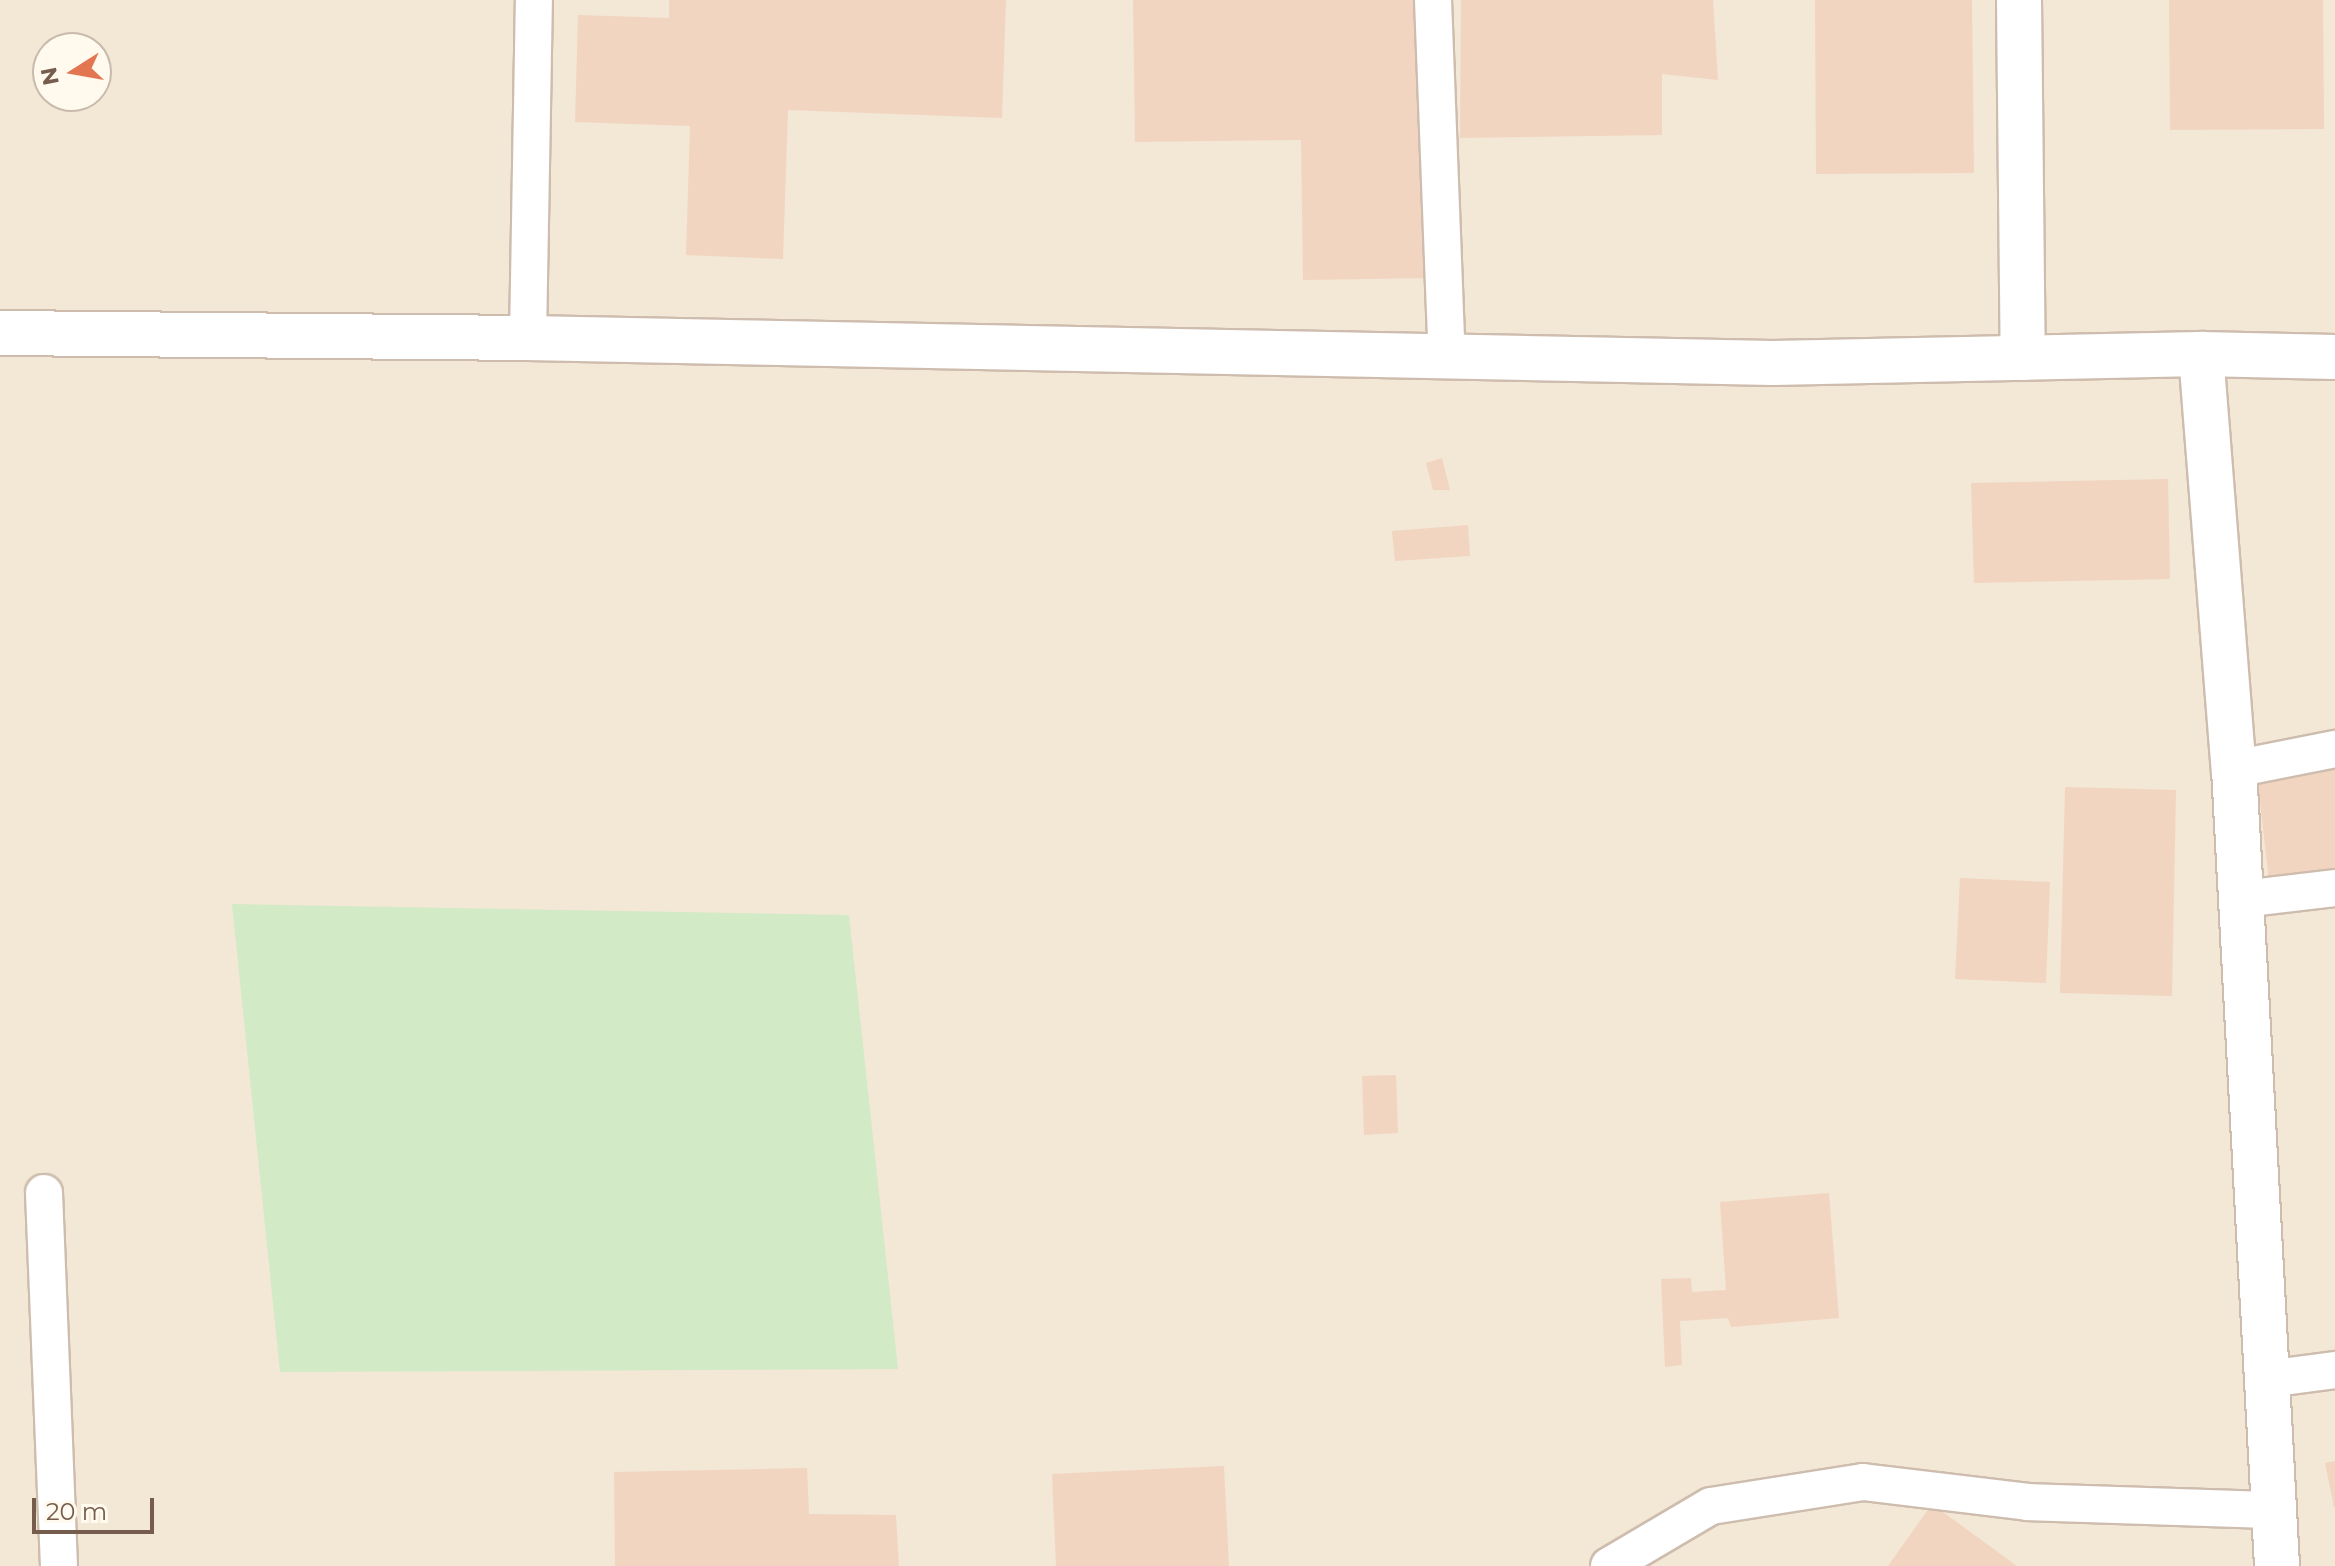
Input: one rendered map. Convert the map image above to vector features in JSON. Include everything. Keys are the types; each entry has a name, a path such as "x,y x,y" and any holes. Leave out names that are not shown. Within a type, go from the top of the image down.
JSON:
{"street":[{"path":"528,338 534,0"},
{"path":"1433,0 1447,357"},
{"path":"2019,0 2023,358"},
{"path":"0,333 528,338 1773,363 2201,354 2335,357"},
{"path":"2201,354 2234,769 2277,1566"},
{"path":"2234,769 2335,749"},
{"path":"2242,899 2335,888"},
{"path":"44,1193 59,1566"},
{"path":"2267,1379 2335,1370"},
{"path":"1609,1566 1711,1506 1863,1482 2028,1502 2273,1510"}],"shaded area":[{"path":"0,0 2335,0 2335,1566 0,1566"}],"green space":[{"path":"232,904 849,915 898,1369 280,1372"}],"building":[{"path":"669,0 1006,0 1002,118 788,110 783,259 686,255 690,126 575,122 578,15 669,18"},
{"path":"1133,0 1425,0 1429,278 1303,280 1301,140 1135,142"},
{"path":"1461,0 1713,0 1718,80 1662,74 1662,135 1460,138"},
{"path":"1815,0 1972,0 1974,173 1816,174"},
{"path":"2169,0 2323,0 2324,129 2170,130"},
{"path":"1442,458 1450,490 1433,490 1426,463"},
{"path":"2168,479 2170,579 1974,583 1971,483"},
{"path":"1468,525 1470,556 1395,561 1392,531"},
{"path":"2335,759 2335,873 2269,881 2256,768"},
{"path":"2065,787 2176,790 2172,996 2060,993"},
{"path":"1960,878 2050,882 2046,983 1955,979"},
{"path":"1396,1075 1398,1133 1364,1135 1362,1076"},
{"path":"1829,1193 1839,1318 1731,1327 1728,1318 1680,1321 1682,1365 1665,1367 1661,1279 1691,1278 1692,1292 1726,1290 1720,1202"},
{"path":"2335,1461 2335,1507 2334,1507 2325,1463"},
{"path":"1224,1466 1229,1566 1056,1566 1052,1474"},
{"path":"807,1468 809,1514 896,1515 899,1566 615,1566 614,1472"},
{"path":"1932,1504 2017,1566 1888,1566"}]}
